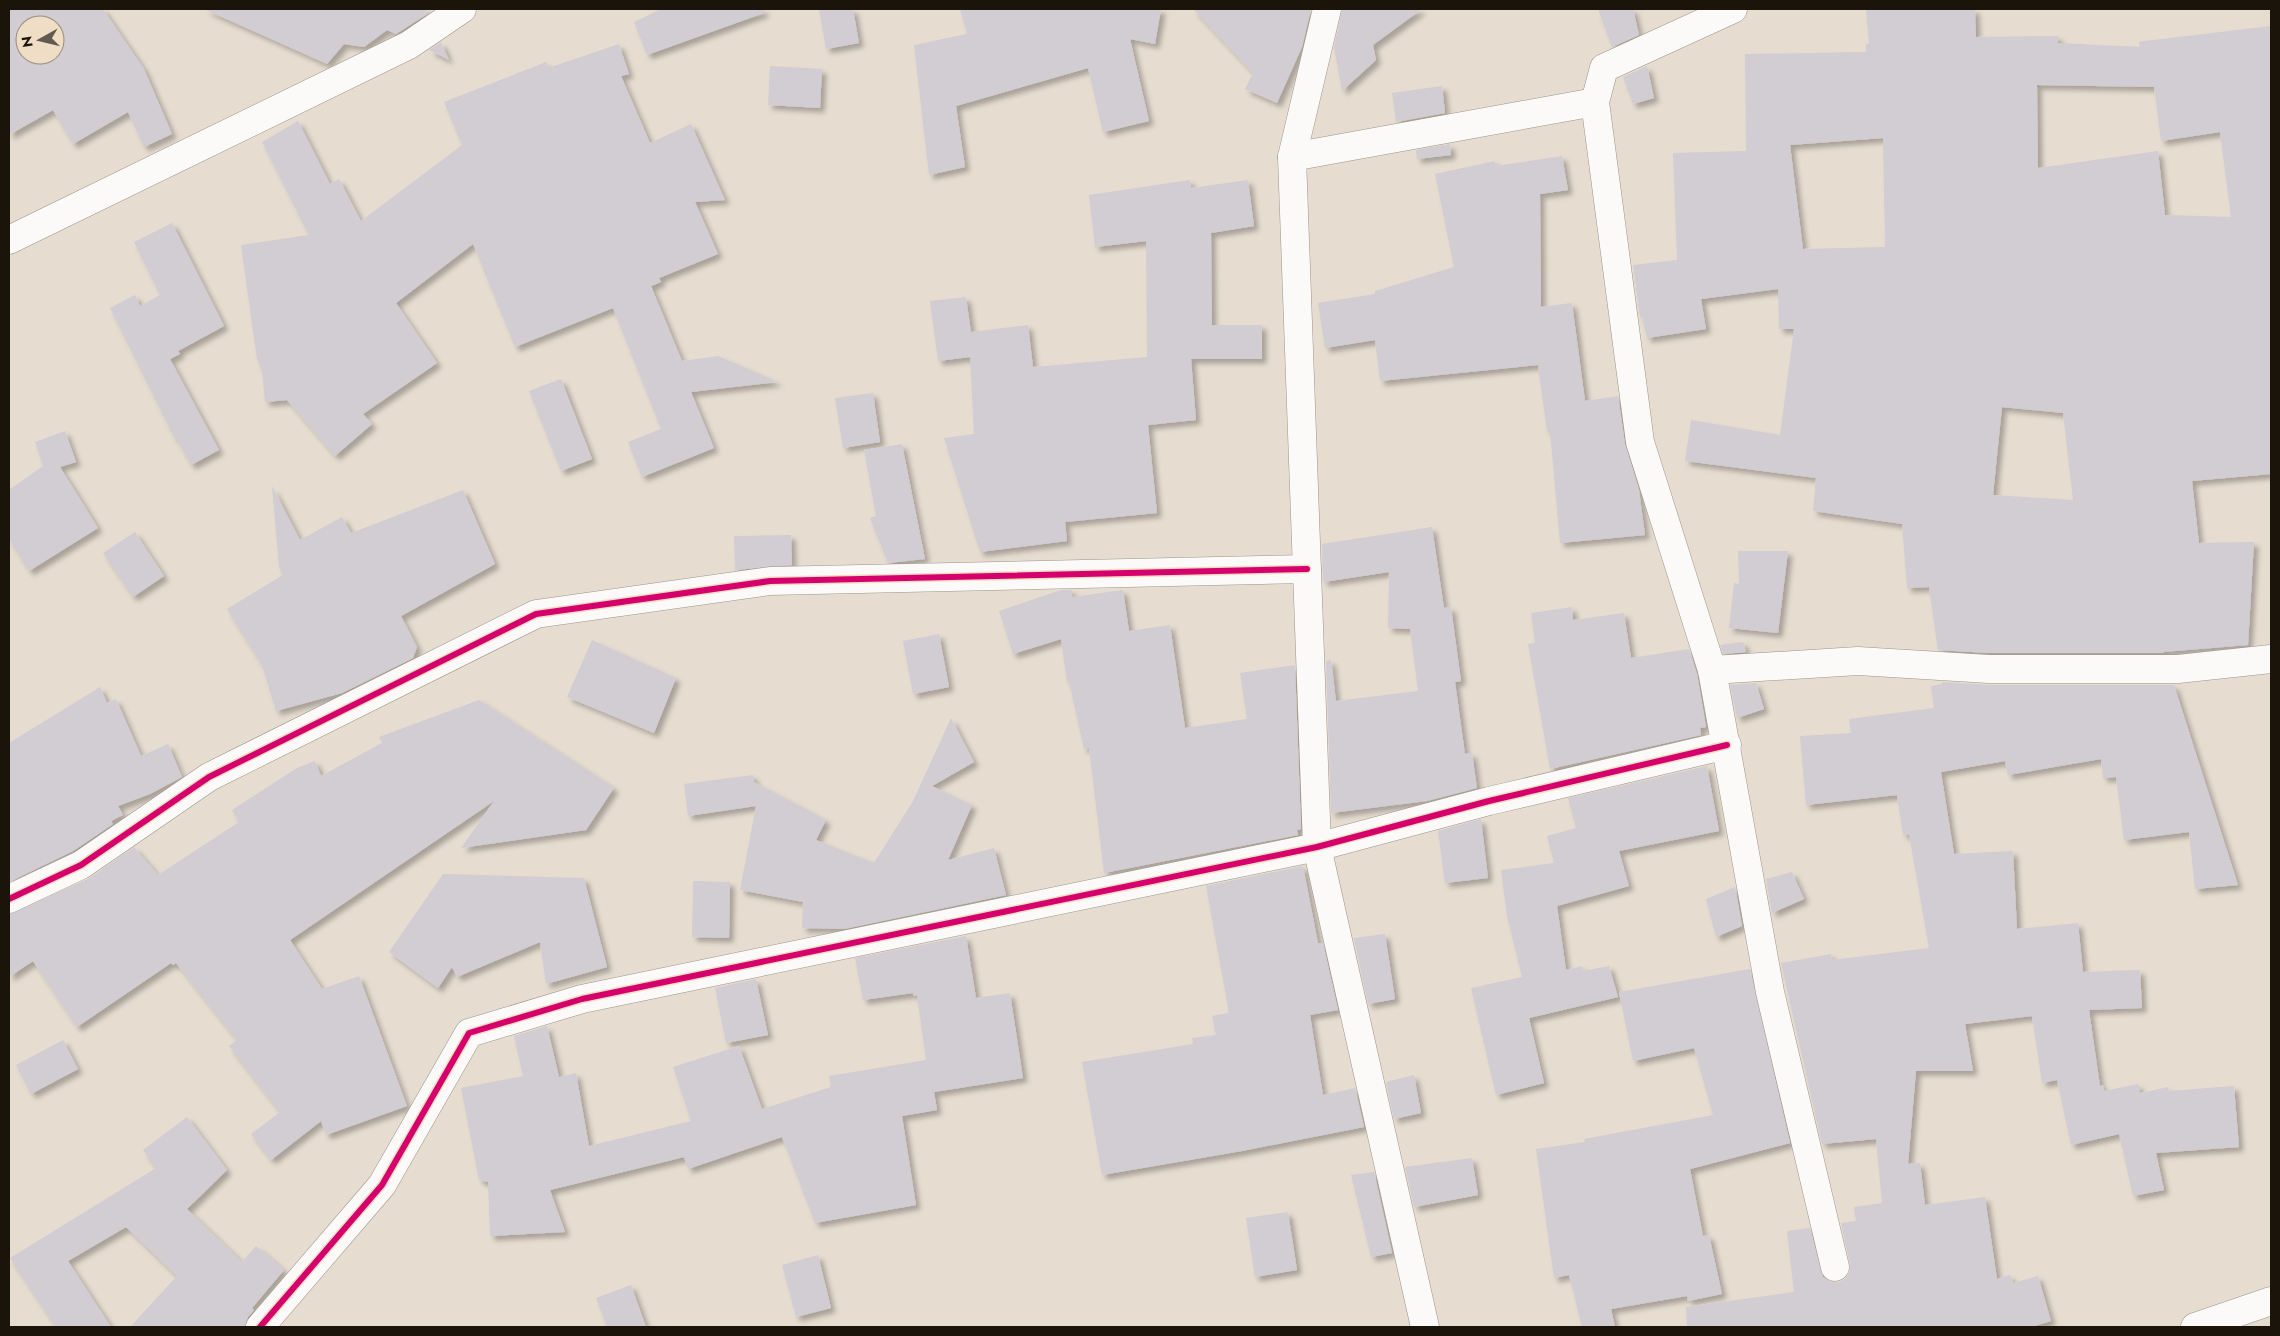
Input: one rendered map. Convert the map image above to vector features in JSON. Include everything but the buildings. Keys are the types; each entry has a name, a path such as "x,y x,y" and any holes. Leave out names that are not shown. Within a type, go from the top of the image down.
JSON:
{"street":[{"path":"9,240 408,45 462,9"},
{"path":"1327,9 1292,158 1317,847 1425,1327"},
{"path":"1733,9 1604,68 1595,102 1640,442 1712,670 1770,992 1835,1266"},
{"path":"1292,158 1595,102"},
{"path":"9,899 81,865 209,777 536,614 770,581 1307,569"},
{"path":"1712,670 1858,661 1989,669 2178,669 2271,658"},
{"path":"260,1327 382,1185 469,1033 582,999 1317,847 1489,801 1726,744"},
{"path":"2196,1327 2271,1301"}],"cycle path":[{"path":"9,899 81,865 209,777 536,614 770,581 1307,569"},
{"path":"260,1327 382,1185 469,1033 582,999 1317,847 1489,801 1727,745"}]}
